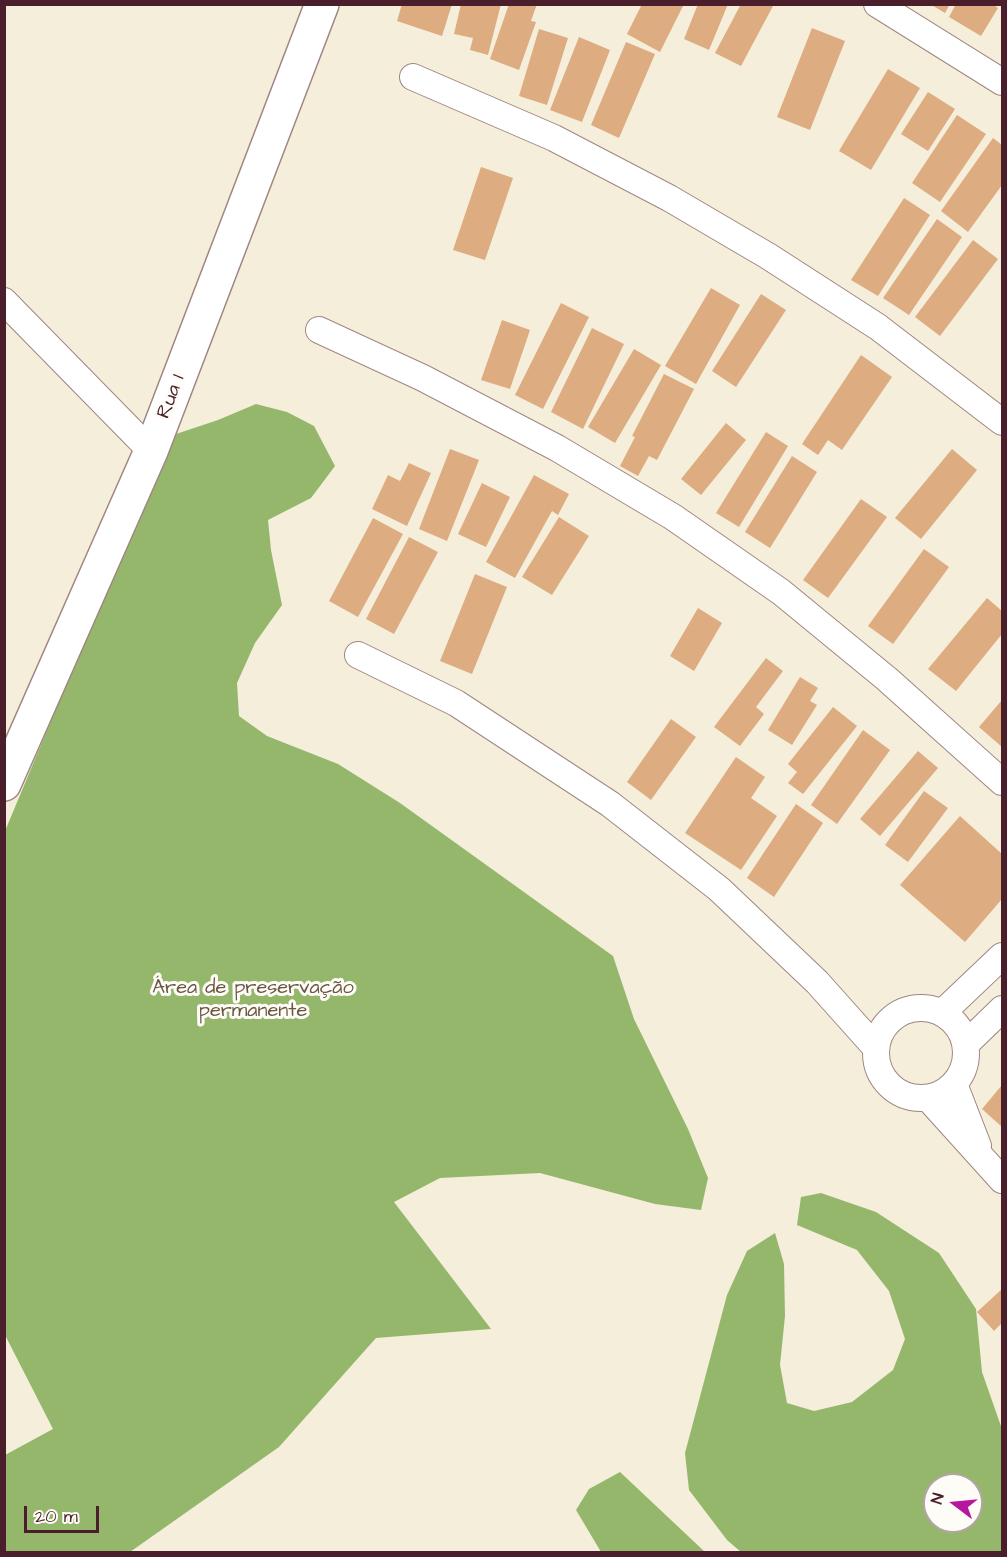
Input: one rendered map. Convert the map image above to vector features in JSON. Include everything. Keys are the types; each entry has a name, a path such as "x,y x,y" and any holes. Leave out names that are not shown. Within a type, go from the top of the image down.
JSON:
{"street":[{"name":"Rua 1","path":"4,784 151,451 322,4"},
{"path":"877,4 1002,82"},
{"path":"413,77 554,138 669,198 768,256 878,327 1002,422"},
{"path":"4,301 151,451"},
{"path":"319,330 423,378 558,448 673,518 781,592 887,679 1002,782"},
{"path":"358,655 456,703 610,804 719,889 817,982 876,1048"},
{"path":"942,1013 1002,956"},
{"path":"817,982 887,1023"},
{"path":"912,1008 928,1008 942,1013 957,1026 966,1044 965,1065 954,1084 938,1095 928,1098 916,1098 894,1090 880,1071 876,1048 879,1035 887,1023 898,1014 912,1008"},
{"path":"966,1044 1002,1009"},
{"path":"954,1084 984,1160"},
{"path":"928,1098 1002,1180"}],"green space":[{"name":"Área de preservação permanente","path":"256,404 287,412 314,426 335,466 311,498 268,520 271,550 282,605 255,643 237,683 239,716 267,736 338,764 400,803 613,956 634,1019 688,1129 708,1178 701,1210 655,1204 540,1173 440,1178 394,1202 491,1329 376,1338 279,1447 130,1552 5,1552 5,1455 53,1429 5,1335 5,831 170,436"},
{"path":"821,1193 876,1212 939,1253 976,1309 982,1372 1002,1429 1002,1552 741,1552 727,1540 689,1490 685,1453 727,1295 747,1251 775,1233 784,1264 785,1316 780,1365 787,1403 814,1411 852,1402 893,1370 905,1339 889,1291 857,1250 797,1225 801,1197"},
{"path":"620,1472 705,1552 601,1552 576,1510 589,1489"}],"building":[{"path":"402,4 452,4 442,36 397,21"},
{"path":"461,4 501,4 488,55 470,50 473,38 454,34"},
{"path":"509,4 537,4 531,21 536,22 519,70 490,59"},
{"path":"642,4 684,4 660,52 627,34"},
{"path":"698,4 728,4 709,50 684,39"},
{"path":"741,4 770,4 773,6 741,66 715,53"},
{"path":"930,4 950,4 945,13"},
{"path":"956,4 992,4 998,8 981,36 949,17"},
{"path":"812,28 845,41 810,130 777,117"},
{"path":"539,29 568,38 547,105 519,96"},
{"path":"579,37 610,50 582,122 550,110"},
{"path":"626,42 655,54 619,138 591,125"},
{"path":"888,69 920,88 871,170 839,151"},
{"path":"928,92 955,109 928,151 901,134"},
{"path":"957,115 986,134 940,202 912,183"},
{"path":"993,138 1002,145 1002,185 968,232 941,211"},
{"path":"481,167 513,178 485,260 453,250"},
{"path":"904,198 930,215 878,296 851,280"},
{"path":"937,219 962,237 909,315 883,298"},
{"path":"973,240 998,259 940,336 915,317"},
{"path":"711,288 740,305 696,384 665,366"},
{"path":"761,294 786,310 736,387 712,371"},
{"path":"561,303 589,317 543,409 515,395"},
{"path":"502,320 530,330 510,389 481,380"},
{"path":"592,328 624,344 583,429 551,412"},
{"path":"634,349 661,365 615,443 588,427"},
{"path":"861,355 892,377 842,450 828,440 818,455 802,444"},
{"path":"664,374 694,389 657,460 649,456 638,476 620,466 635,437 632,436"},
{"path":"726,423 746,440 701,495 681,479"},
{"path":"766,432 788,446 739,527 716,513"},
{"path":"450,449 479,460 447,541 419,529"},
{"path":"952,449 977,470 921,539 895,518"},
{"path":"792,456 817,472 770,548 745,532"},
{"path":"409,463 431,473 407,526 372,509 388,475 400,481"},
{"path":"534,475 569,494 558,515 552,511 515,578 486,562"},
{"path":"482,483 510,497 486,547 458,534"},
{"path":"861,499 887,517 828,598 803,580"},
{"path":"559,517 589,536 552,595 522,577"},
{"path":"373,518 403,534 358,617 329,601"},
{"path":"409,537 438,552 394,634 366,619"},
{"path":"924,549 949,567 893,644 868,626"},
{"path":"475,574 507,587 472,674 440,661"},
{"path":"987,598 1002,611 1002,634 956,691 928,669"},
{"path":"698,608 722,623 694,671 670,656"},
{"path":"766,658 783,671 756,707 764,714 740,746 714,727"},
{"path":"800,677 818,688 810,701 817,705 792,745 768,730"},
{"path":"1002,700 1002,747 979,727"},
{"path":"833,707 857,726 803,794 788,783 797,772 788,764"},
{"path":"671,719 696,737 651,800 627,782"},
{"path":"863,730 890,750 837,824 811,805"},
{"path":"918,751 938,768 880,836 860,819"},
{"path":"736,757 765,777 751,798 777,816 741,870 685,833"},
{"path":"924,791 948,808 908,862 885,845"},
{"path":"796,804 823,823 774,897 747,878"},
{"path":"960,816 1002,854 1002,899 965,942 900,885"},
{"path":"1002,1085 1002,1127 982,1109"},
{"path":"1002,1289 1002,1323 994,1331 977,1312"}]}
